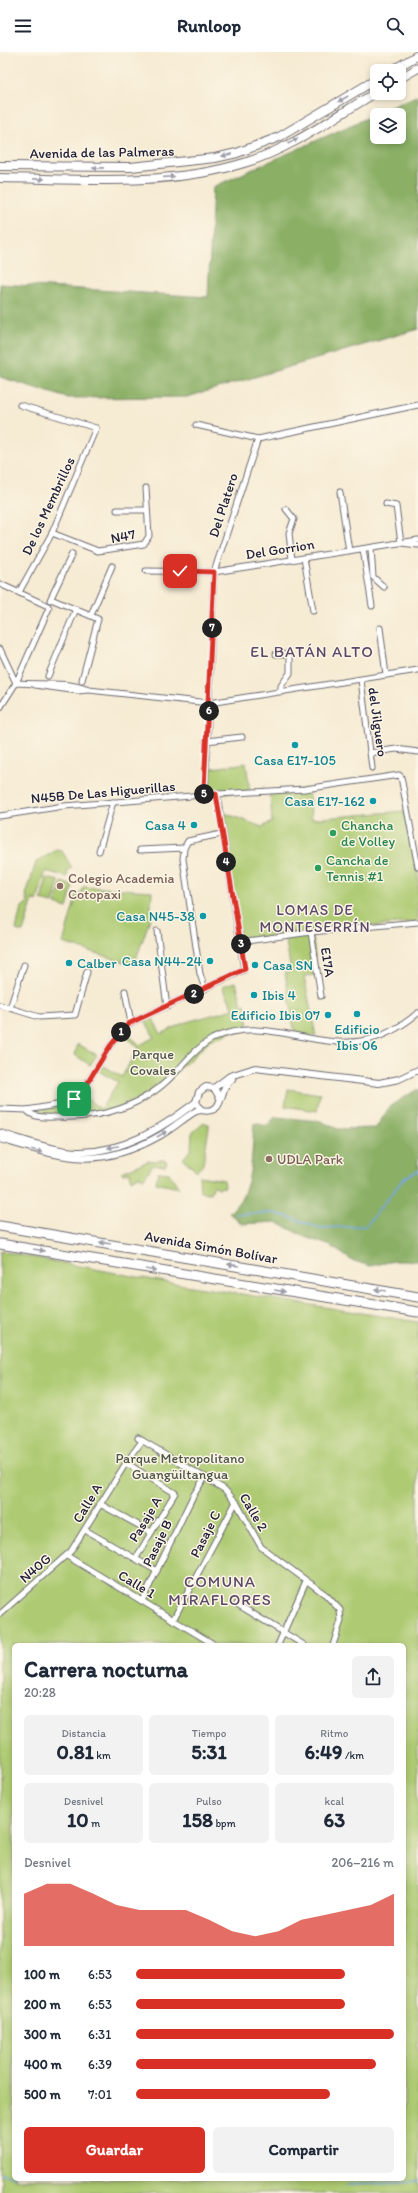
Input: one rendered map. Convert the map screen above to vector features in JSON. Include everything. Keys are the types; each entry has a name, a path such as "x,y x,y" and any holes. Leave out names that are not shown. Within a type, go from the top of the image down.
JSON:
{"highway":[{"name":"Avenida Simón Bolívar","path":"0,1226 418,1297"},
{"path":"0,1241 13,1245"},
{"path":"0,1244 418,1312"}],"main road":[{"path":"403,64 418,55"},
{"path":"406,75 418,68"},
{"name":"Avenida de las Palmeras","path":"0,166 131,167 215,158 237,153 279,136 370,83"},
{"name":"Avenida de las Palmeras","path":"0,178 144,179 184,176 211,171 244,163 284,146 370,96"}],"street":[{"name":"De los Membrillos","path":"19,592 52,533 96,428 20,405"},
{"path":"196,425 258,439 418,405"},
{"name":"Del Platero","path":"205,795 214,572 258,439"},
{"name":"N47","path":"52,533 98,551 144,544 149,536 146,488"},
{"path":"340,492 349,551"},
{"path":"386,504 396,506 401,543 418,545"},
{"path":"286,509 294,519 289,533 292,560"},
{"path":"117,510 147,510"},
{"name":"Del Gorrion","path":"146,571 214,572 418,540"},
{"path":"370,548 374,577 384,587"},
{"path":"363,549 372,606"},
{"path":"0,708 16,683 51,599 72,554"},
{"path":"304,558 313,611"},
{"path":"91,615 112,566"},
{"path":"0,584 48,607"},
{"path":"51,599 97,618 98,621 82,680"},
{"path":"48,676 76,609"},
{"path":"380,628 386,675"},
{"path":"0,649 16,683"},
{"path":"276,654 288,654 290,656 290,673 281,686 281,692"},
{"path":"16,683 32,684 55,689 78,691 89,690 209,703 418,670"},
{"name":"del Jilguero","path":"361,680 372,768"},
{"path":"206,741 242,737"},
{"path":"370,752 396,749 418,752"},
{"name":"N45B De Las Higuerillas","path":"0,816 64,806 216,794 305,789 400,776 416,849"},
{"path":"0,1108 27,1110 60,1105 74,1099 83,1090 110,1046 131,1023 245,969 221,834 216,794"},
{"path":"100,851 113,802"},
{"path":"205,989 200,974 183,859 184,848 188,841 221,834"},
{"path":"140,850 184,848"},
{"path":"416,849 418,867"},
{"path":"240,942 312,932 418,922"},
{"path":"157,931 167,1007"},
{"name":"E17A","path":"312,932 321,996"},
{"path":"10,1008 24,965"},
{"path":"0,1006 39,1017 73,1016 76,1014 87,972"},
{"path":"125,991 131,1023"},
{"path":"27,1110 33,1115 78,1118 116,1111 141,1100 159,1088 202,1046 226,1033 238,1030 279,1032 340,1042 362,1041 392,1032 418,1013"},
{"path":"201,1110 196,1102 196,1095 202,1089 214,1088 230,1076 245,1070 263,1069 379,1084 399,1079 418,1070"},
{"path":"0,1139 61,1156 78,1158 105,1156 144,1144 170,1130 196,1111 209,1111 216,1108 224,1086 228,1081 245,1070"},
{"path":"214,1088 220,1098"},
{"path":"0,1133 77,1152 94,1150 122,1145 141,1138 160,1128 196,1102"},
{"name":"Calle A","path":"67,1556 85,1530 140,1440"},
{"name":"Calle 2","path":"140,1440 224,1489 236,1502 261,1547 326,1595 340,1610 341,1621 334,1643"},
{"name":"Pasaje A","path":"126,1463 175,1493 136,1558"},
{"name":"Pasaje B","path":"142,1601 193,1496 205,1477"},
{"name":"Pasaje C","path":"173,1620 236,1502"},
{"path":"100,1504 151,1532"},
{"path":"85,1530 157,1571"},
{"name":"Calle 1","path":"67,1556 212,1643"},
{"name":"N40G","path":"0,1614 67,1556"},
{"path":"279,1643 306,1581"},
{"path":"237,1604 301,1643"}],"green space":[{"path":"418,95 418,329 187,397 68,398 0,377 0,284 208,297 213,187 370,117 370,144 406,144 406,108 389,108"},
{"path":"246,763 250,792 209,794 206,789 207,769"},
{"path":"308,789 312,819 404,811 418,873 418,922 312,932 317,975 304,976 316,1036 295,1035 285,972 291,971 285,936 241,941 219,811 262,827 272,822 270,792"},
{"path":"57,850 62,851 72,868 68,870 67,877 46,871 37,901 33,899 23,932 16,930 21,908 28,902 26,895 36,862"},
{"path":"47,878 59,881 53,903 41,900"},
{"path":"62,882 73,886 67,908 55,904"},
{"path":"83,887 152,891 150,919 134,965 63,943 77,894 80,895"},
{"name":"Parque Covales","path":"236,982 242,1005 245,1004 248,1025 210,1041 159,1088 115,1111 106,1113 43,1116 27,1110 60,1105 79,1093 101,1109 118,1082 100,1072 104,1066 122,1077 138,1047 123,1035 126,1033 140,1045 154,1037 145,1020 152,1017 161,1034 183,1023 234,1009 222,986"},
{"path":"78,1044 97,1055 90,1065 75,1055"},
{"path":"288,1089 320,1094 317,1111 285,1106"},
{"path":"418,1089 418,1261 394,1261 370,1266 351,1260 331,1246 305,1237 276,1222 242,1224 229,1213 237,1204 248,1183 252,1159 254,1123 267,1126 275,1117 320,1121 338,1129 376,1128 390,1106"},
{"path":"204,1123 209,1124 209,1127 203,1164 197,1171 183,1159 191,1149 192,1133"},
{"path":"164,1160 167,1162 165,1166 153,1165 144,1178 139,1176 131,1180 130,1172 123,1174 121,1172 149,1161"},
{"path":"158,1172 169,1173 179,1188 156,1183"},
{"path":"199,1176 224,1180 225,1187 218,1188 214,1185 211,1193 200,1192"},
{"name":"Parque Metropolitano Guangüiltangua","path":"0,1251 153,1280 418,1322 418,2193 0,2193"}],"waterway":[{"path":"236,1214 272,1213 286,1216 320,1228 366,1226 405,1177 418,1171"},
{"path":"0,2174 12,2176"},
{"path":"348,2184 418,2181"}],"place":[{"name":"Casa E17-105","path":"295,745"},
{"name":"Casa E17-162","path":"373,801"},
{"name":"Casa 4","path":"194,825"},
{"name":"Chancha de Volley","path":"333,833"},
{"name":"Cancha de Tennis #1","path":"318,868"},
{"name":"Colegio Academia Cotopaxi","path":"60,886"},
{"name":"Casa N45-38","path":"203,916"},
{"name":"Casa N44-24","path":"210,961"},
{"name":"Calber","path":"69,963"},
{"name":"Casa SN","path":"255,965"},
{"name":"Ibis 4","path":"254,995"},
{"name":"Edificio Ibis 06","path":"357,1014"},
{"name":"Edificio Ibis 07","path":"328,1015"},
{"name":"UDLA Park","path":"269,1159"}],"district":[{"name":"EL BATÁN ALTO","path":"312,651"},
{"name":"LOMAS DE MONTESERRÍN","path":"315,918"},
{"name":"COMUNA MIRAFLORES","path":"220,1590"}],"route":[{"path":"74,1099 83,1090 96,1066 128,1024 167,1007 245,969 221,834 216,794 205,795 204,790 214,572 180,571"}]}
